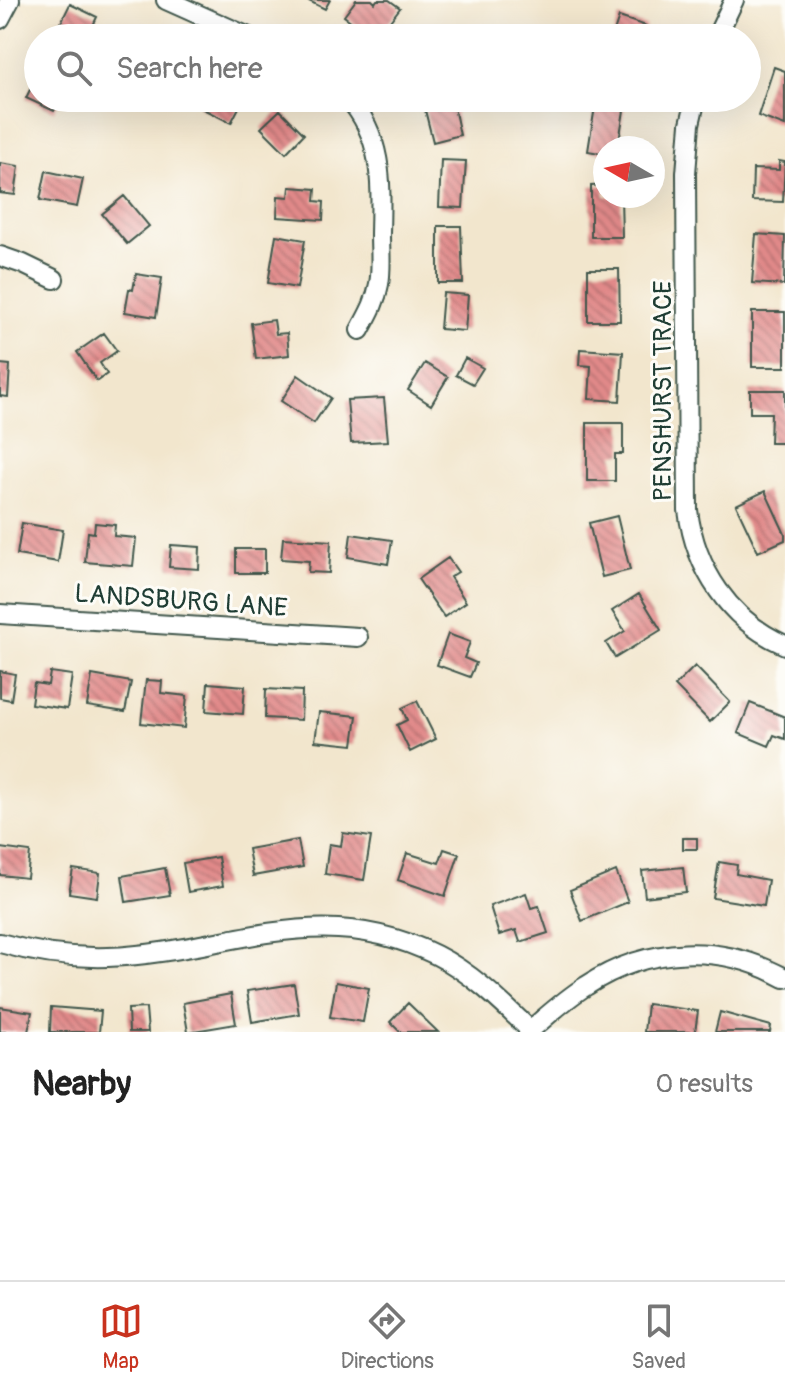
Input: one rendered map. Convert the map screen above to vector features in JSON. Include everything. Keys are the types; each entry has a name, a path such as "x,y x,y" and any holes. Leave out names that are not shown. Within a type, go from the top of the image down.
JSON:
{"street":[{"path":"0,19 10,0"},
{"path":"166,0 220,24"},
{"path":"723,24 734,0"},
{"path":"357,112 376,150 381,177 379,286 373,307 360,330"},
{"name":"PENSHURST TRACE","path":"693,112 686,173 690,524 697,552 718,591 743,619 785,645"},
{"path":"0,256 54,279"},
{"name":"LANDSBURG LANE","path":"0,614 358,637"},
{"path":"0,943 39,952 110,957 301,928 337,927 373,932 450,962 480,983 529,1031 587,985 616,969 655,956 693,952 723,955 785,978"}],"building":[{"path":"307,0 330,0 325,9"},
{"path":"356,0 372,0 375,3 377,0 389,0 400,8 388,24 355,24 344,16"},
{"path":"70,4 97,17 94,24 60,24"},
{"path":"619,17 640,24 617,24"},
{"path":"774,67 785,71 785,126 758,116"},
{"path":"209,112 237,112 231,123"},
{"path":"278,112 282,112 304,134 286,153 261,128"},
{"path":"426,112 455,112 460,135 433,142"},
{"path":"594,112 624,112 620,136 593,136 593,152 588,151"},
{"path":"441,160 466,161 463,208 439,207"},
{"path":"779,161 785,162 783,202 752,201 753,169 779,170"},
{"path":"0,163 19,166 15,195 0,193"},
{"path":"46,171 83,179 77,207 40,200"},
{"path":"591,186 593,208 621,208 622,237 591,237"},
{"path":"290,187 316,189 315,201 324,202 323,220 277,217 278,196 289,197"},
{"path":"124,196 149,226 127,244 102,214"},
{"path":"438,226 461,226 463,283 438,283"},
{"path":"756,234 785,236 784,285 752,283"},
{"path":"276,235 305,240 297,288 268,283"},
{"path":"588,269 619,269 620,321 588,321"},
{"path":"136,274 162,278 156,317 125,312 129,289 133,290"},
{"path":"443,293 468,295 465,331 440,329"},
{"path":"752,312 785,312 785,367 752,367"},
{"path":"274,320 276,334 287,333 289,355 256,359 251,323"},
{"path":"104,333 117,351 100,363 107,374 97,381 77,352"},
{"path":"580,349 623,352 620,401 589,399 591,366 579,365"},
{"path":"465,358 483,368 473,384 456,375"},
{"path":"425,363 448,377 431,405 408,390"},
{"path":"0,364 10,365 8,397 0,396"},
{"path":"298,375 331,398 314,423 281,401"},
{"path":"750,390 785,390 785,443 770,443 771,413 750,413"},
{"path":"384,398 388,441 351,443 347,400"},
{"path":"587,423 623,423 623,454 615,454 615,481 587,481"},
{"path":"765,491 785,540 758,552 736,505"},
{"path":"617,516 630,570 602,577 589,523"},
{"path":"22,523 63,530 58,562 17,555"},
{"path":"95,523 115,525 114,536 136,538 133,566 85,562 88,532 94,533"},
{"path":"351,534 392,540 388,564 348,557"},
{"path":"283,538 331,541 329,573 308,572 309,561 281,559"},
{"path":"171,545 200,547 199,569 169,567"},
{"path":"236,549 265,549 265,573 236,573"},
{"path":"448,558 458,572 450,577 466,602 444,617 418,579"},
{"path":"639,594 661,630 615,658 606,643 625,631 612,611"},
{"path":"448,634 470,642 464,658 476,663 470,677 437,665"},
{"path":"695,666 730,702 710,722 675,686"},
{"path":"0,671 15,674 11,700 0,698"},
{"path":"50,672 72,675 67,709 31,704 34,683 48,685"},
{"path":"92,675 131,682 125,712 87,706"},
{"path":"146,680 162,681 161,693 187,696 184,728 141,723"},
{"path":"208,683 245,686 243,714 206,711"},
{"path":"266,689 302,691 301,720 265,718"},
{"path":"417,701 436,739 410,752 397,725 407,720 402,708"},
{"path":"750,703 785,717 785,739 774,735 769,746 738,733"},
{"path":"319,712 357,716 353,745 315,741"},
{"path":"343,833 371,837 364,880 325,874 329,844 341,846"},
{"path":"683,838 697,838 697,849 683,849"},
{"path":"298,840 303,867 253,876 248,849"},
{"path":"0,848 30,852 27,878 0,875"},
{"path":"444,849 459,854 445,896 398,880 407,853 439,863"},
{"path":"218,857 223,886 188,892 183,863"},
{"path":"719,862 737,865 736,874 768,880 764,906 713,898"},
{"path":"683,867 686,892 645,897 642,871"},
{"path":"165,868 170,895 126,902 122,876"},
{"path":"73,869 100,873 97,897 69,893"},
{"path":"616,871 628,902 582,921 570,890"},
{"path":"526,893 531,908 539,906 548,933 520,942 516,930 499,935 490,906"},
{"path":"336,982 369,988 363,1022 330,1017"},
{"path":"294,984 299,1014 252,1022 247,991"},
{"path":"231,994 236,1024 188,1032 183,1003"},
{"path":"408,1003 438,1032 400,1032 390,1022"},
{"path":"647,1004 698,1011 695,1032 644,1032"},
{"path":"0,1007 32,1012 28,1032 0,1032"},
{"path":"51,1007 101,1011 99,1032 50,1032"},
{"path":"146,1008 148,1032 129,1032 128,1009"},
{"path":"720,1012 771,1026 770,1032 715,1032"}]}
